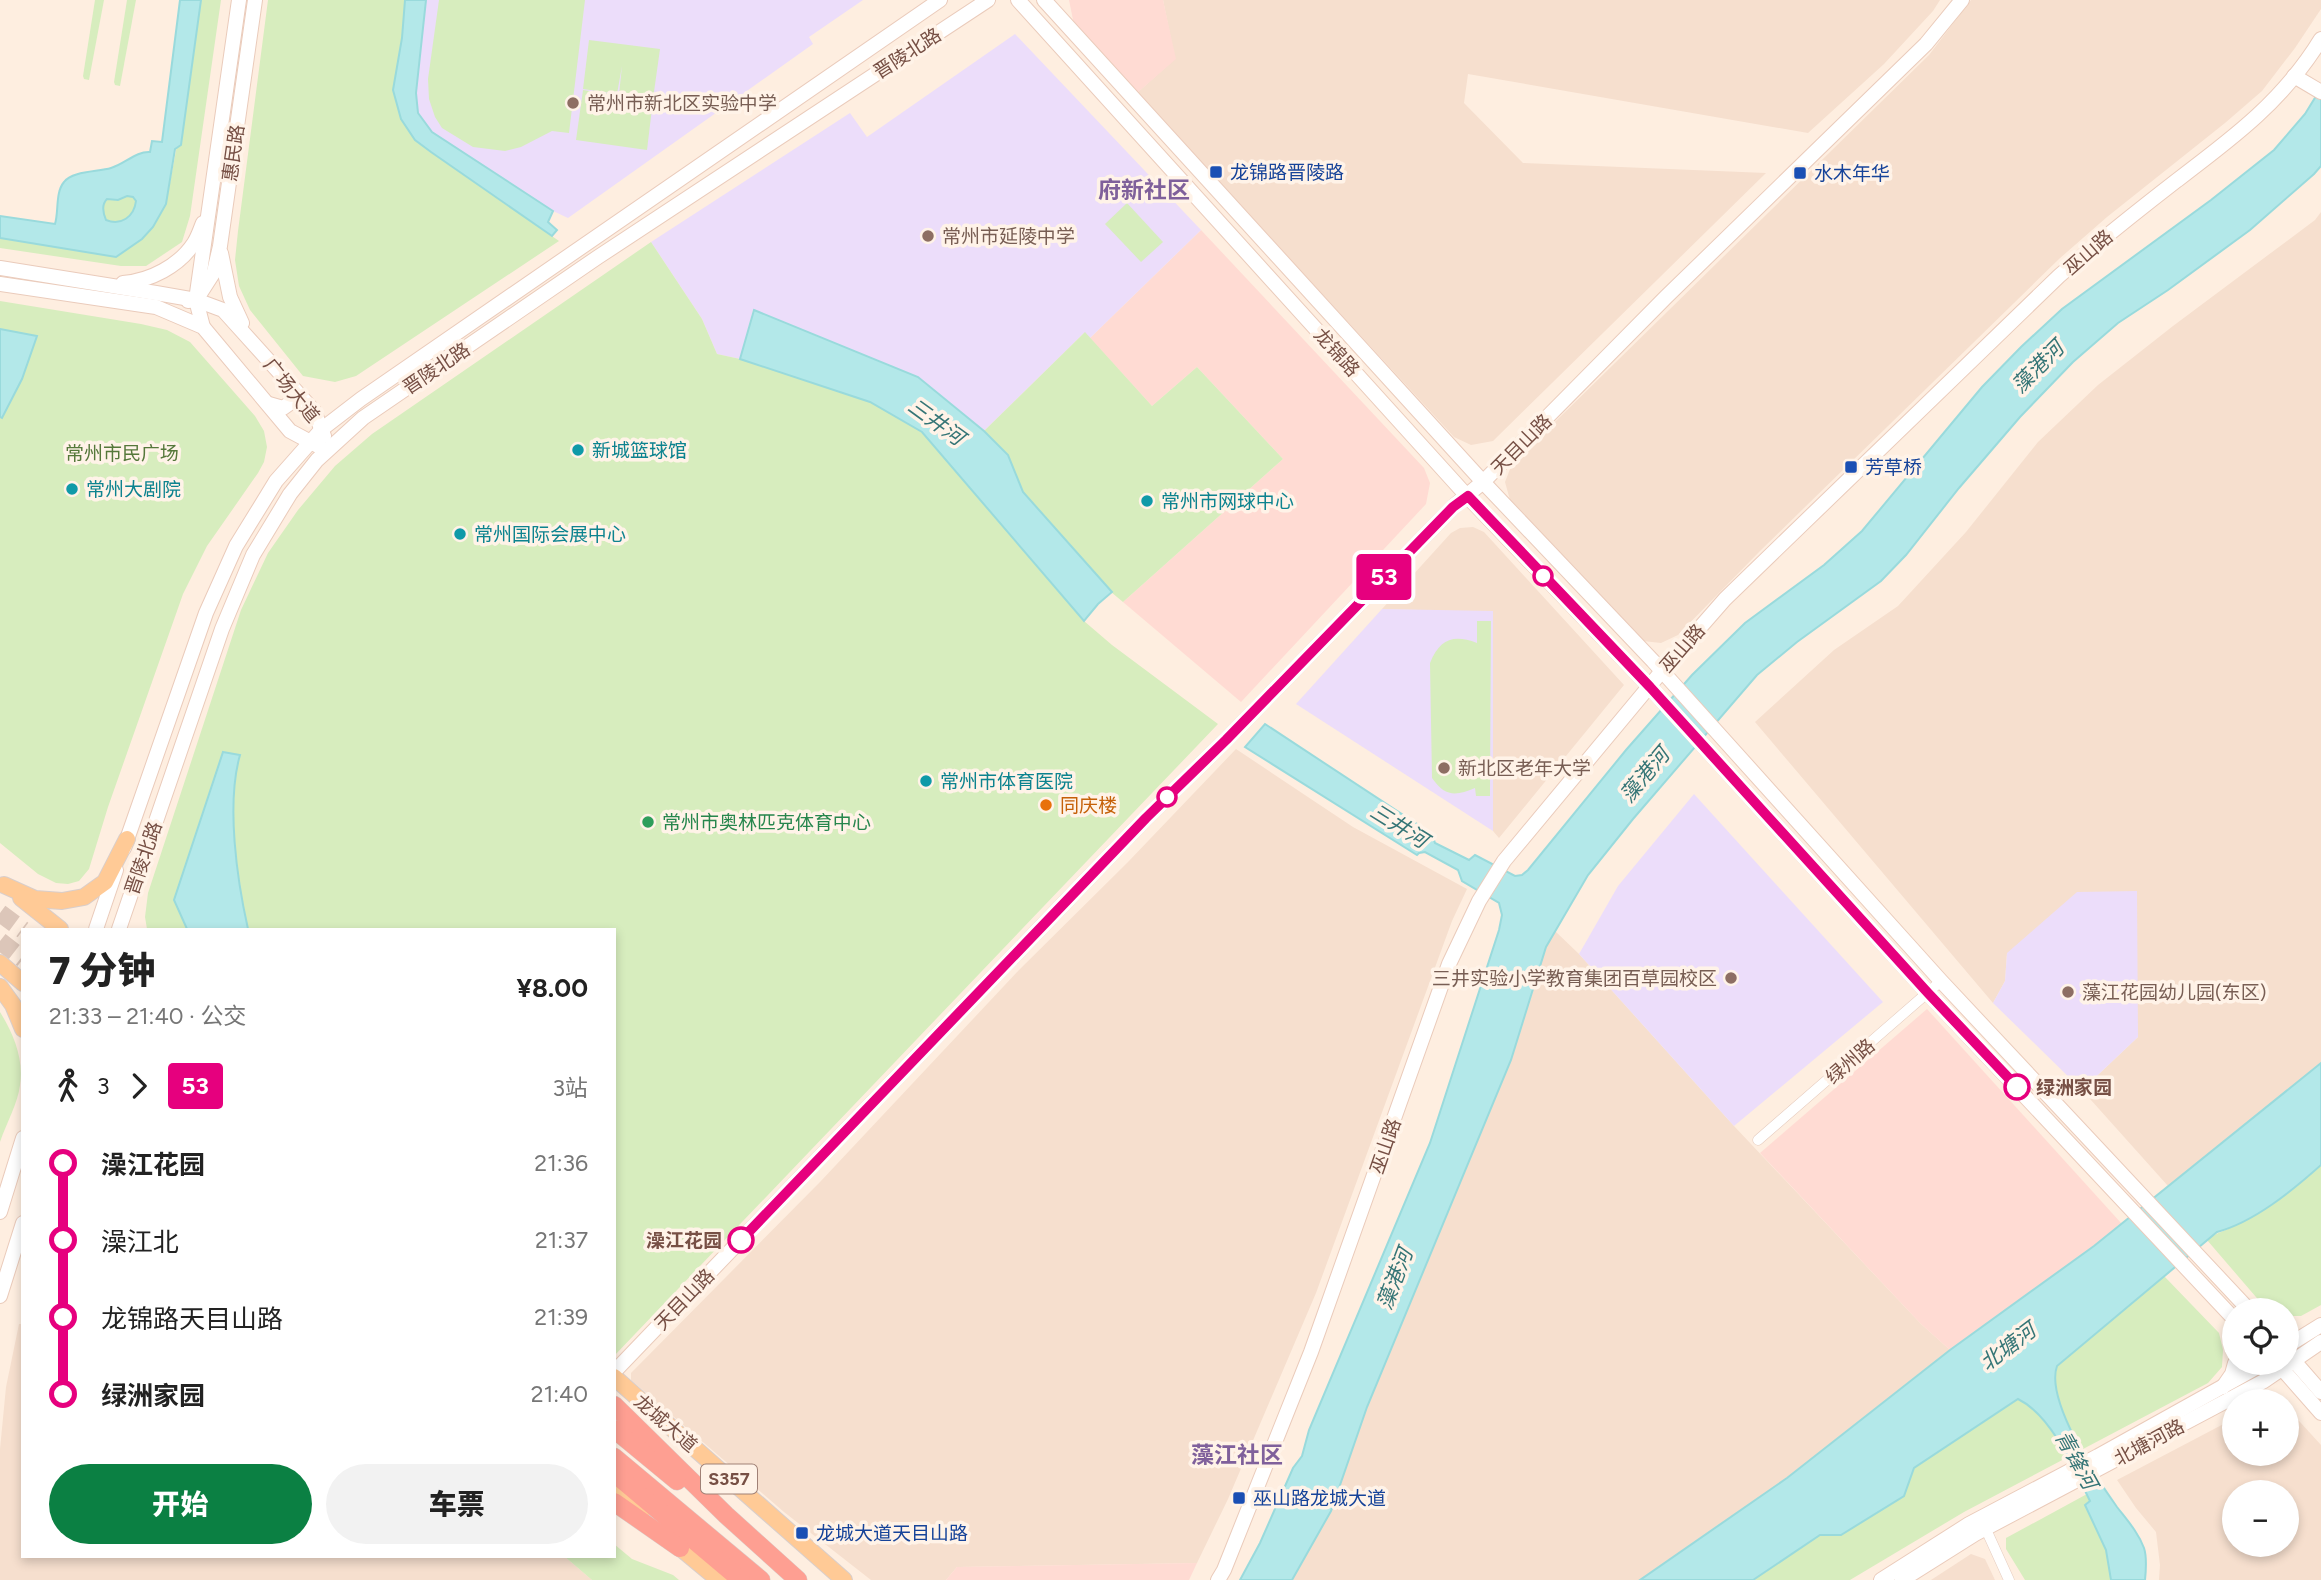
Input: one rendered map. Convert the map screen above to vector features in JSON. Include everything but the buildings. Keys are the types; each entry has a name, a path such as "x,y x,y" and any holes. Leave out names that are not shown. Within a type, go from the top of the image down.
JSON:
{"highway":[{"path":"616,1407 796,1580"},
{"path":"616,1431 796,1580"},
{"path":"616,1459 761,1580"},
{"path":"616,1475 741,1580"},
{"path":"616,1503 680,1548"}],"main road":[{"name":"惠民路","path":"203,327 196,300 239,0"},
{"name":"惠民路","path":"196,300 214,272 220,246 255,0"},
{"name":"晋陵北路","path":"96,928 206,613 236,546 276,481 322,429 361,399 940,0"},
{"name":"晋陵北路","path":"119,928 222,629 253,555 290,494 327,451 363,418 598,257 988,0"},
{"name":"龙锦路","path":"1018,0 1468,496 1650,687 1928,993 2222,1306"},
{"name":"龙锦路","path":"1044,0 1483,482 1674,684 1941,981 2237,1298"},
{"name":"天目山路","path":"616,1373 1146,818 1226,740 1453,507 1483,482 1666,297 1926,44 1962,0"},
{"name":"巫山路","path":"1217,1580 1224,1570 1311,1352 1449,964 1479,901 1504,861 1725,598 2059,276 2106,236 2248,126 2275,100 2321,39"},
{"path":"2294,76 2316,89"},
{"path":"104,284 129,283 154,276 177,261 193,244 209,209"},
{"path":"220,246 230,297 253,343"},
{"name":"广场大道","path":"0,268 196,300 223,310 314,411 327,451"},
{"name":"广场大道","path":"0,284 156,307 203,327 290,431 327,451"},
{"path":"156,307 196,300"},
{"path":"269,404 283,408 293,401 292,387"},
{"path":"2,884 35,899 62,901 84,897 104,882 127,839"},
{"path":"2,884 59,928"},
{"path":"0,963 21,981"},
{"path":"0,987 13,1005 21,1024"},
{"path":"0,1212 21,1144"},
{"path":"0,1296 21,1229"},
{"name":"北塘河路","path":"2299,1345 2321,1325"},
{"name":"北塘河路","path":"2299,1352 2321,1342"},
{"path":"2299,1371 2321,1392"},
{"path":"2222,1389 2231,1375"},
{"name":"北塘河路","path":"1881,1580 2049,1490 2245,1375"},
{"name":"北塘河路","path":"2100,1461 2264,1381 2269,1375"},
{"path":"2296,1375 2321,1413"},
{"name":"龙城大道","path":"616,1377 844,1580"},
{"path":"616,1491 719,1580"},
{"name":"北塘河路","path":"1902,1580 1984,1523"}],"street":[{"name":"绿州路","path":"1758,1140 1941,981"},
{"path":"1984,1523 2009,1580"}],"shaded area":[{"name":"常州市新北区实验中学","path":"426,0 863,0 809,37 813,44 568,218 553,211 432,132 418,113 416,92"},
{"path":"1069,0 1163,0 1176,59 1137,93 1082,34 1073,20"},
{"path":"1163,0 1940,0 1884,64 1808,133 1468,74 1464,103 1523,163 1766,173 1493,441 1471,445 1454,437 1137,93 1175,59"},
{"path":"1971,0 2321,0 2321,9 2262,91 2059,259 1760,551 1678,635 1661,643 1643,641 1510,500 1505,482 1512,464 1929,55"},
{"name":"常州市延陵中学","path":"1015,34 1201,230 1090,338 1084,333 984,431 918,377 753,310 740,359 717,354 702,319 651,242 850,113 867,137"},
{"path":"2321,212 2321,1063 2168,1186 2082,1090 2138,1037 2007,953 2005,981 1993,1003 1755,722 1834,650 1898,606 1966,532 2038,442 2098,385 2315,220"},
{"path":"1201,230 1424,468 1430,483 1426,504 1241,702 1123,602 1283,459 1197,367 1152,406 1090,338"},
{"path":"1473,527 1484,532 1624,685 1499,838 1493,831 1493,612 1382,609 1451,533 1460,528"},
{"name":"新北区老年大学","path":"1382,609 1493,611 1493,831 1296,704"},
{"path":"1236,749 1353,827 1467,889 1452,921 1316,1293 1228,1499 1197,1563 957,1567 946,1580 871,1580 784,1512 631,1380 631,1373 820,1182 1019,970 1128,862"},
{"name":"三井实验小学教育集团百草园校区","path":"1694,794 1883,1002 1734,1126 1579,954 1618,886"},
{"name":"藻江花园幼儿园(东区)","path":"2137,891 2138,1037 2082,1090 1993,1003 2005,981 2007,953 2077,892"},
{"path":"1555,931 1579,954 1734,1126 1921,1324 1950,1350 1787,1478 1640,1580 1292,1580 1331,1511 1367,1407 1511,1060 1546,947"},
{"path":"1927,1009 2122,1224 1950,1350 1921,1324 1760,1153"},
{"path":"21,1324 21,1558 566,1558 592,1580 0,1580 0,1449 6,1387"},
{"path":"2299,1421 2321,1445 2321,1580 2159,1580 2156,1532 2117,1480 2222,1425 2222,1466 2299,1466"},
{"path":"1971,1554 1985,1559 1995,1580 1931,1580"},
{"path":"1197,1563 1189,1580 946,1580 957,1567"}],"green space":[{"path":"95,0 104,0 89,80 83,76"},
{"path":"127,0 136,0 120,86 114,82"},
{"path":"201,0 221,0 190,216 182,242 146,266 121,266 0,248 0,238 116,257 166,204 193,60"},
{"path":"268,0 405,0 393,90 401,119 415,139 431,152 559,241 356,376 335,382 303,376 250,310 239,286 235,260"},
{"path":"439,0 585,0 569,133 552,131 521,147 505,151 473,147 442,128 429,99 428,79"},
{"path":"589,40 660,49 653,99 619,94 622,66 617,94 583,89"},
{"path":"583,90 653,100 647,150 576,140"},
{"path":"127,196 136,201 130,216 117,222 106,220 104,203"},
{"path":"1127,203 1163,242 1141,262 1105,224"},
{"name":"常州市奥林匹克体育中心","path":"651,242 702,319 717,354 740,359 870,402 922,432 984,431 1085,332 1152,406 1197,367 1283,459 1123,602 1111,592 1084,621 1218,724 616,1354 616,928 147,928 145,917 148,893 241,610 268,553 298,510 335,466 372,434"},
{"name":"常州市民广场","path":"0,301 141,324 167,330 190,342 255,416 264,431 267,447 258,473 207,546 183,594 89,869 79,881 68,884 56,883 38,874 0,843"},
{"path":"1477,621 1491,621 1490,796 1476,796 1475,788 1456,793 1446,792 1432,778 1430,663 1438,648 1448,641 1461,639 1477,643"},
{"path":"0,1012 16,1046 21,1075 17,1099 0,1142"},
{"path":"2321,1165 2321,1305 2299,1316 2299,1298 2257,1298 2207,1240 2270,1205"},
{"path":"2164,1276 2219,1333 2222,1367 2208,1383 1964,1512 1850,1580 1753,1580 1820,1535 1841,1535 1904,1496 1914,1468 2018,1399"},
{"path":"2087,1494 2091,1501 2085,1505 2106,1550 2111,1580 2025,1580 2006,1549 2006,1538"},
{"path":"616,1546 632,1559 673,1575 679,1580 592,1580 566,1558 616,1558"}],"water":[{"path":"180,0 201,0 181,145 175,149 166,204 153,227 142,239 116,257 0,238 0,216 55,224 59,191 68,178 116,166 150,152 152,141 162,142","holes":["133,197 136,201 130,216 117,222 106,220 103,209 107,199"]},
{"path":"405,0 426,0 416,93 418,113 432,132 553,211 548,222 557,230 552,236 415,140 401,119 393,90"},
{"path":"2321,88 2321,166 2314,174 2250,230 2118,323 2073,362 2020,417 1906,555 1881,581 1797,642 1757,675 1588,875 1546,947 1511,1060 1367,1407 1331,1511 1292,1580 1240,1580 1260,1543 1293,1468 1302,1456 1309,1430 1430,1143 1502,915 1499,903 1462,881 1458,870 1425,852 1417,855 1245,747 1265,724 1432,834 1435,843 1469,860 1475,855 1515,876 1522,875 1692,675 1745,623 1824,565 1862,531 1982,387 2021,347 2062,309 2211,200 2274,150 2305,114"},
{"name":"三井河","path":"754,310 918,377 984,431 1008,455 1023,492 1112,592 1084,621 922,432 870,402 740,359"},
{"path":"0,329 37,336 22,379 2,418 0,417"},
{"path":"223,752 240,755 233,819 240,888 248,928 187,928 174,900"},
{"path":"2321,1063 2321,1165 2259,1213 2217,1232 2057,1366 2055,1381 2065,1418 2098,1478 2142,1542 2146,1555 2145,1580 2111,1580 2106,1550 2085,1505 2090,1501 2077,1473 2041,1417 2018,1399 1914,1468 1904,1496 1841,1535 1820,1535 1753,1580 1640,1580 1787,1478 1950,1350 2094,1246"}],"tunnel":[{"path":"0,913 21,929"},
{"path":"0,941 21,957"}],"bus line":[{"name":"53","path":"741,1240 1146,818 1226,740 1453,507 1468,496 1650,687 2017,1087"}],"place":[{"name":"常州市新北区实验中学","path":"573,103"},
{"name":"龙锦路晋陵路","path":"1216,172"},
{"name":"水木年华","path":"1800,173"},
{"name":"常州市延陵中学","path":"928,236"},
{"name":"新城篮球馆","path":"578,450"},
{"name":"芳草桥","path":"1851,467"},
{"name":"常州大剧院","path":"72,489"},
{"name":"常州市网球中心","path":"1147,501"},
{"name":"常州国际会展中心","path":"460,534"},
{"name":"新北区老年大学","path":"1444,768"},
{"name":"常州市体育医院","path":"926,781"},
{"name":"同庆楼","path":"1046,805"},
{"name":"常州市奥林匹克体育中心","path":"648,822"},
{"name":"三井实验小学教育集团百草园校区","path":"1731,978"},
{"name":"藻江花园幼儿园(东区)","path":"2068,992"},
{"name":"绿洲家园","path":"2017,1087"},
{"name":"澡江花园","path":"741,1240"},
{"name":"巫山路龙城大道","path":"1239,1498"},
{"name":"龙城大道天目山路","path":"802,1533"}],"district":[{"name":"府新社区","path":"1144,190"},
{"name":"藻江社区","path":"1237,1455"}],"water label":[{"name":"藻港河","path":"2038,367"},
{"name":"藻港河","path":"1645,775"},
{"name":"藻港河","path":"1395,1279"},
{"name":"北塘河","path":"2008,1347"},
{"name":"青锋河","path":"2076,1460"}]}
